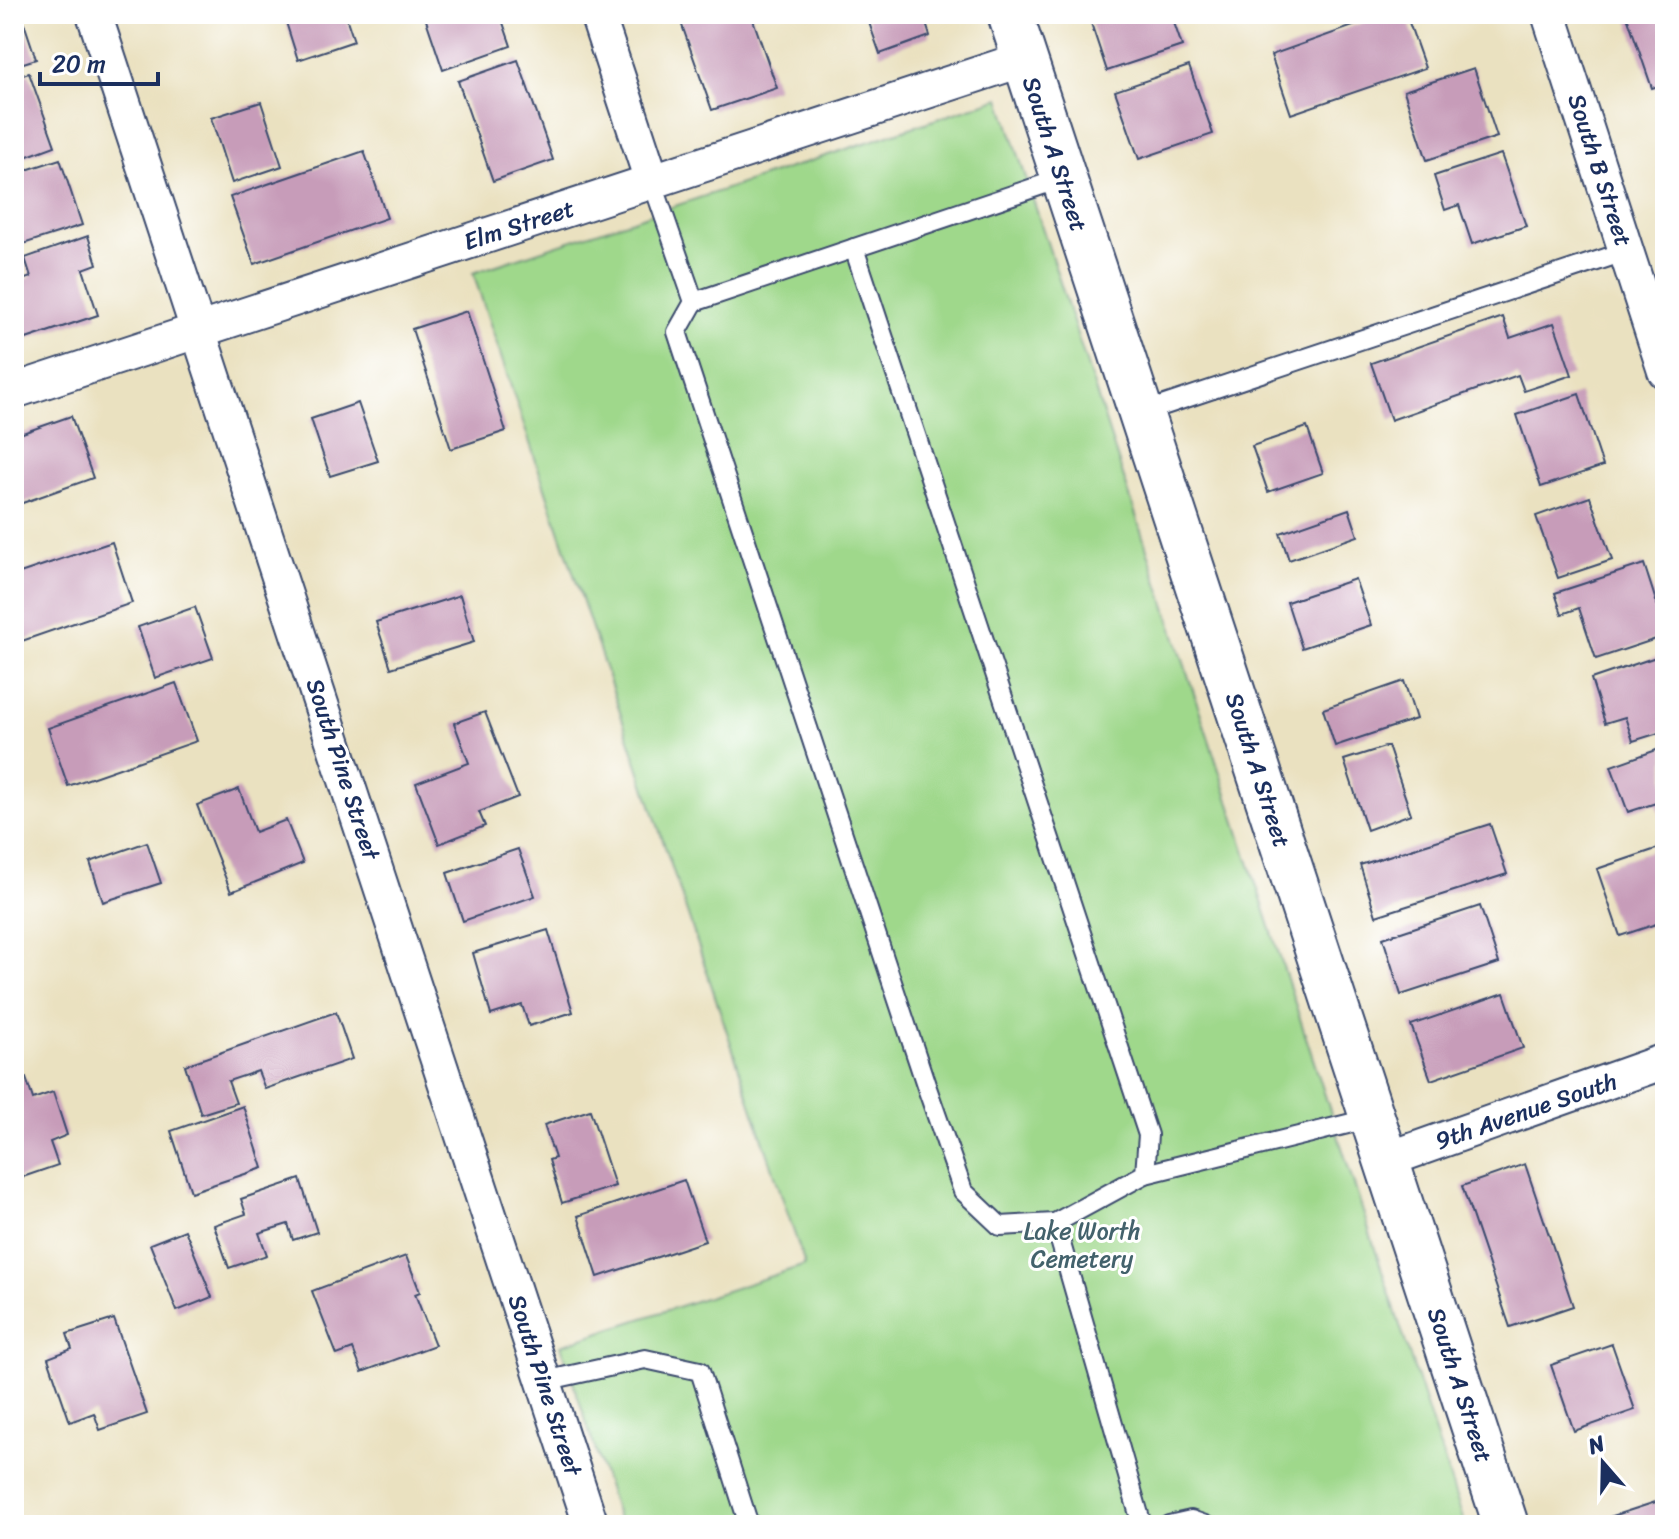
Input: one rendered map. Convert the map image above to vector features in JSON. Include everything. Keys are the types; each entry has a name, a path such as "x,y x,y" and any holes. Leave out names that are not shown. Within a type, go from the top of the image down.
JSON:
{"street":[{"name":"South Pine Street","path":"94,14 591,1525"},
{"path":"597,14 652,181"},
{"name":"South A Street","path":"1010,14 1506,1525"},
{"name":"South B Street","path":"1549,14 1665,371"},
{"name":"Elm Street","path":"14,391 1024,59"},
{"name":"9th Avenue South","path":"1386,1160 1665,1061"}],"lane":[{"path":"1063,178 694,302 677,332 963,1191 1000,1226 1055,1223 1145,1174 1372,1118"},
{"path":"652,181 694,302"},
{"path":"854,248 1148,1135 1145,1174"},
{"path":"1141,413 1627,251"},
{"path":"1055,1223 1142,1525"},
{"path":"544,1381 645,1359 700,1371 749,1525"},
{"path":"1169,1525 1191,1520 1205,1525"}],"green space":[{"name":"Lake Worth Cemetery","path":"1000,98 1465,1525 620,1525 561,1345 805,1265 473,273"}],"building":[{"path":"14,14 21,14 36,59 14,66"},
{"path":"345,14 354,41 298,60 284,16"},
{"path":"424,14 500,14 511,46 443,70"},
{"path":"678,14 751,14 777,88 712,110"},
{"path":"866,14 923,14 930,36 880,54"},
{"path":"1088,14 1171,14 1182,46 1107,71"},
{"path":"1387,14 1406,14 1425,68 1291,114 1271,55"},
{"path":"1665,14 1665,84 1652,88 1627,16"},
{"path":"518,60 553,160 493,181 458,81"},
{"path":"1189,66 1213,134 1139,159 1115,91"},
{"path":"1474,68 1497,137 1427,160 1404,91"},
{"path":"29,73 55,146 14,161 14,78"},
{"path":"261,102 282,166 232,183 211,118"},
{"path":"364,151 387,218 254,264 230,197"},
{"path":"1501,154 1526,226 1472,244 1459,205 1445,210 1434,176"},
{"path":"60,159 82,225 14,247 14,174"},
{"path":"88,236 97,264 83,269 98,315 14,343 14,283 31,277 25,258"},
{"path":"467,311 506,431 451,449 412,329"},
{"path":"1503,317 1510,338 1554,323 1572,375 1524,391 1518,375 1391,420 1371,363"},
{"path":"1579,394 1603,466 1541,487 1517,415"},
{"path":"358,403 378,461 330,476 311,419"},
{"path":"71,416 93,478 14,506 14,436"},
{"path":"1307,427 1323,473 1268,492 1252,446"},
{"path":"1590,497 1612,560 1558,578 1536,516"},
{"path":"1349,509 1358,536 1289,560 1280,533"},
{"path":"112,542 132,603 22,641 14,619 14,575"},
{"path":"1644,564 1665,636 1596,659 1579,608 1562,614 1555,593"},
{"path":"1355,579 1371,625 1302,648 1287,602"},
{"path":"460,595 474,642 391,668 376,622"},
{"path":"195,607 213,658 155,678 138,627"},
{"path":"1665,654 1665,731 1633,741 1625,717 1605,723 1591,679"},
{"path":"1404,681 1416,719 1335,746 1323,709"},
{"path":"176,683 197,741 68,786 48,728"},
{"path":"485,712 518,797 479,812 485,826 439,844 416,783 469,763 454,723"},
{"path":"1388,746 1411,814 1367,830 1344,760"},
{"path":"1665,747 1665,827 1656,803 1628,812 1611,766"},
{"path":"239,789 255,832 286,820 303,863 231,892 197,805"},
{"path":"1490,824 1507,874 1376,916 1360,865"},
{"path":"147,842 161,883 103,902 90,862"},
{"path":"1665,846 1665,921 1620,936 1597,869"},
{"path":"518,849 535,896 463,921 447,873"},
{"path":"1480,906 1499,963 1401,995 1383,938"},
{"path":"548,930 573,1012 529,1026 522,1005 491,1015 473,953"},
{"path":"1504,993 1523,1048 1431,1080 1411,1025"},
{"path":"336,1012 352,1059 265,1089 258,1071 228,1081 236,1103 201,1114 185,1065"},
{"path":"26,1078 33,1099 53,1092 67,1135 50,1142 58,1165 14,1180 14,1082"},
{"path":"243,1106 263,1168 191,1192 171,1131"},
{"path":"590,1110 615,1186 562,1203 549,1160 555,1158 544,1125"},
{"path":"1525,1164 1573,1306 1510,1327 1462,1186"},
{"path":"300,1179 317,1232 293,1240 288,1224 259,1233 267,1255 229,1268 214,1225 246,1214 241,1199"},
{"path":"684,1180 705,1241 598,1277 578,1216"},
{"path":"185,1230 212,1297 177,1311 150,1244"},
{"path":"406,1256 420,1292 415,1294 435,1345 362,1372 353,1349 337,1355 312,1291"},
{"path":"114,1319 147,1414 100,1430 94,1413 70,1422 48,1358 72,1349 67,1334"},
{"path":"1612,1344 1635,1410 1574,1431 1551,1365"},
{"path":"1665,1499 1665,1525 1588,1525 1588,1524"}]}
